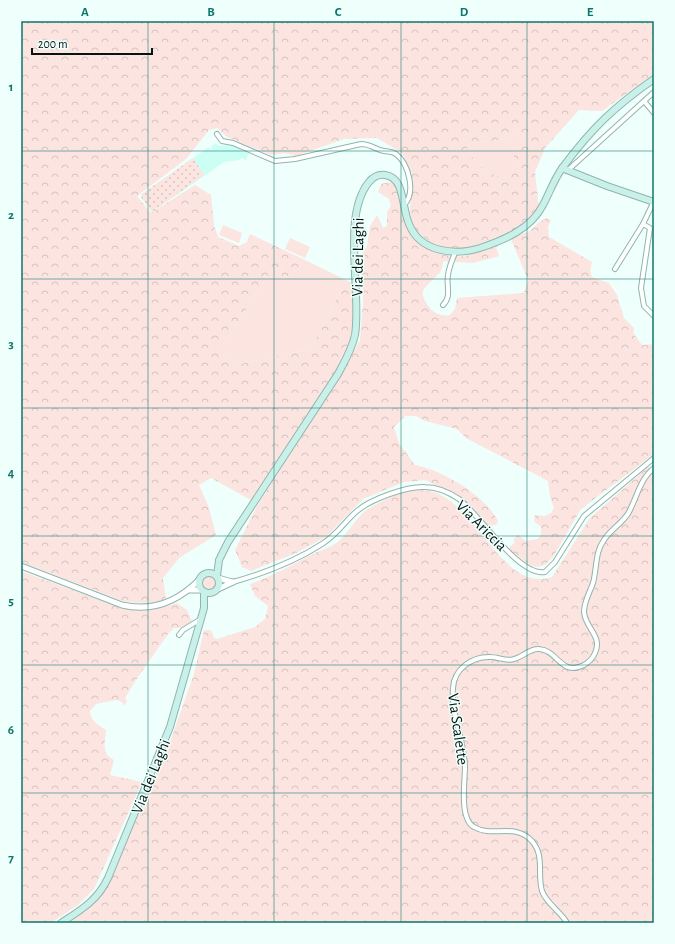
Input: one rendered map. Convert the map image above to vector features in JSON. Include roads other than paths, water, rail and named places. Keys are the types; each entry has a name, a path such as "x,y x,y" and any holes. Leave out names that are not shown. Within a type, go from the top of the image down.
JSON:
{"main road":[{"name":"Via dei Laghi","path":"202,576 219,560 244,516 338,374 351,348 355,331 356,312 355,229 364,190 369,182 376,177 384,175 390,176 399,187 409,224 418,237 439,250 455,253 469,251 490,244 527,226 539,212 564,170 608,113 654,79"},
{"path":"564,170 654,202"},
{"name":"Via dei Laghi","path":"218,577 219,560"},
{"path":"210,573 218,577 220,583 216,591 209,594 202,591 199,585 202,576 210,573"},
{"name":"Via dei Laghi","path":"202,591 204,608"},
{"name":"Via dei Laghi","path":"61,923 93,901 106,880 170,728 204,608 216,591"}],"street":[{"path":"564,170 654,92"},
{"path":"644,101 654,113"},
{"path":"216,134 222,141 234,143 275,161 295,159 361,144 372,145 384,151 392,152 403,162 408,176 409,196 404,206"},
{"path":"615,269 643,224 654,202"},
{"path":"643,224 652,230 641,288 644,306 654,316"},
{"path":"443,305 447,299 449,284 447,276 455,253"},
{"name":"Via Ariccia","path":"216,591 233,582 274,570 321,545 337,533 357,511 371,502 401,491 420,487 438,490 459,499 495,539 513,556 532,570 545,572 555,563 577,525 586,514 654,458"},
{"name":"Via Scalette","path":"567,923 543,894 540,856 530,840 523,834 512,831 479,830 468,820 465,807 464,756 454,714 453,685 456,675 463,667 482,657 511,660 540,649 548,652 563,664 571,668 579,667 592,659 598,640 586,619 584,608 594,580 599,549 608,535 628,515 638,489 654,468"},
{"path":"21,566 122,605 136,608 167,604 190,590 202,576"},
{"path":"218,577 233,582"},
{"path":"190,590 202,591"},
{"path":"180,635 183,630 201,619"}]}
